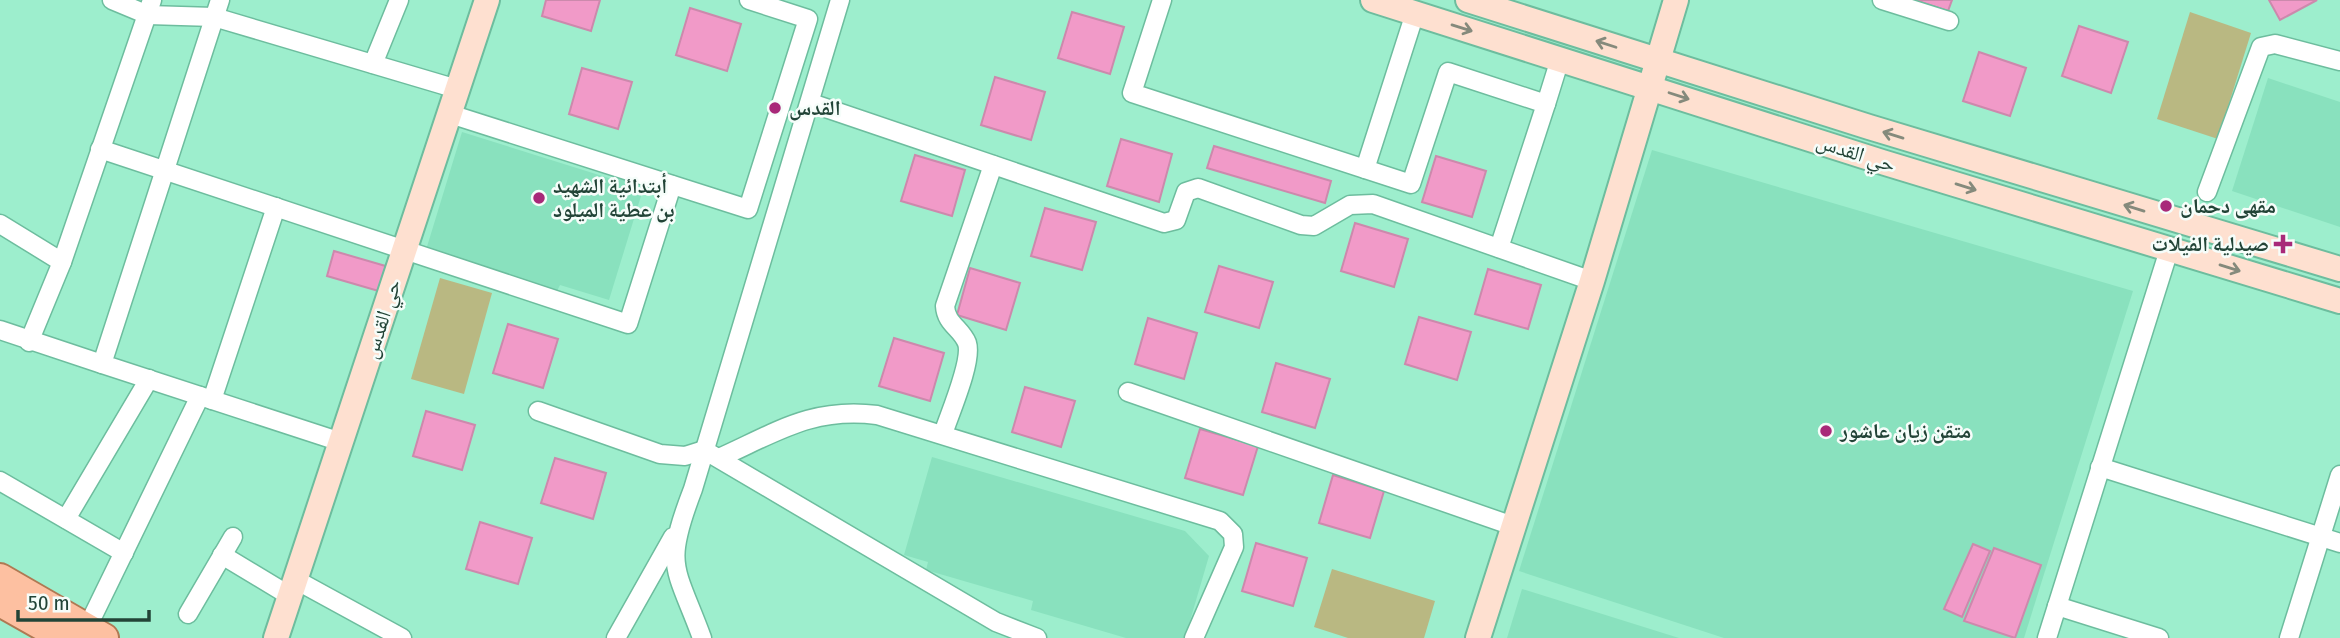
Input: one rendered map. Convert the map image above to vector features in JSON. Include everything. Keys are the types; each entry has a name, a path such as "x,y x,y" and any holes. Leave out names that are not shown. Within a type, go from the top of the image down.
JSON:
{"main road":[{"path":"0,578 85,635"},
{"path":"0,602 85,635"}],"street":[{"path":"112,0 150,8 217,9 373,64 457,89"},
{"path":"373,64 399,0"},
{"name":"حي القدس","path":"276,638 487,0"},
{"path":"750,0 830,28"},
{"path":"616,638 677,531 712,454 830,28 841,0"},
{"path":"1162,0 1132,93 1411,184 1448,72 1546,104"},
{"name":"حي القدس","path":"1373,0 1916,172 2340,301"},
{"path":"1468,0 1925,144 2340,270"},
{"path":"1478,638 1592,281 1676,0"},
{"path":"1882,0 1949,21"},
{"path":"29,342 62,262 150,8"},
{"path":"102,363 217,9"},
{"path":"1365,169 1415,13"},
{"path":"450,114 748,209 808,19"},
{"path":"2207,192 2261,47 2275,44 2340,61"},
{"path":"1499,248 1560,59"},
{"path":"811,103 1164,223 1176,220 1186,192 1198,188 1301,225 1314,226 1350,205 1373,204 1592,281"},
{"path":"1916,172 1925,144"},
{"path":"100,149 628,324 672,185"},
{"path":"943,434 969,354 966,340 948,321 945,306 993,165"},
{"path":"85,635 124,553 206,398 276,207"},
{"path":"0,225 62,262"},
{"path":"2047,638 2169,250"},
{"path":"2,335 102,363 341,442"},
{"path":"66,519 149,379"},
{"path":"1128,392 1513,526"},
{"path":"538,411 660,454 685,456 712,454 814,416 829,413 877,415 1226,524 1233,534 1234,547 1194,638"},
{"path":"712,454 992,630 1037,638"},
{"path":"2100,467 2340,543"},
{"path":"2289,638 2340,475"},
{"path":"0,481 124,553"},
{"path":"677,531 674,561 678,583 702,638"},
{"path":"187,614 233,537"},
{"path":"222,555 402,638"},
{"path":"2057,606 2159,638"}],"shaded area":[{"path":"2190,12 2251,33 2218,139 2157,119"},
{"path":"2268,78 2340,102 2340,227 2232,191"},
{"path":"462,132 615,180 618,174 645,183 609,300 560,285 557,291 426,250"},
{"name":"متقن زيان عاشور","path":"1652,150 2133,291 2024,638 1724,638 1519,571"},
{"path":"440,278 492,293 464,394 411,379"},
{"path":"932,457 1185,531 1209,556 1185,638 1126,638 1031,610 1033,601 926,570 928,562 904,555"},
{"path":"1332,569 1435,601 1424,638 1348,638 1314,627"},
{"path":"1522,589 1679,638 1507,638"}],"building":[{"path":"546,0 600,0 591,31 542,16"},
{"path":"1915,0 1952,0 1948,11"},
{"path":"2269,0 2317,0 2280,20"},
{"path":"690,8 741,24 727,71 676,55"},
{"path":"1072,12 1124,27 1110,74 1058,58"},
{"path":"2079,26 2128,42 2111,93 2062,76"},
{"path":"1979,52 2026,68 2010,116 1963,101"},
{"path":"582,68 632,82 618,129 569,114"},
{"path":"995,77 1045,92 1031,140 981,125"},
{"path":"1121,139 1172,154 1159,202 1107,186"},
{"path":"1214,146 1331,181 1325,203 1207,168"},
{"path":"915,155 965,170 952,216 901,201"},
{"path":"1436,156 1486,171 1472,217 1422,202"},
{"path":"1045,208 1096,222 1082,270 1031,256"},
{"path":"1355,223 1408,239 1394,287 1341,271"},
{"path":"334,251 389,267 382,292 327,276"},
{"path":"1219,266 1273,282 1259,328 1205,312"},
{"path":"970,268 1020,283 1006,330 957,315"},
{"path":"1488,269 1541,285 1528,329 1475,314"},
{"path":"1419,317 1471,332 1457,380 1405,364"},
{"path":"1148,318 1197,333 1184,379 1135,364"},
{"path":"508,324 558,339 543,388 493,373"},
{"path":"894,338 944,353 930,401 879,386"},
{"path":"1276,363 1330,379 1315,428 1262,412"},
{"path":"1025,387 1075,401 1061,447 1012,432"},
{"path":"426,411 475,425 462,470 413,456"},
{"path":"1200,429 1258,446 1243,495 1185,478"},
{"path":"555,458 606,473 593,519 541,503"},
{"path":"1333,475 1384,491 1370,538 1319,523"},
{"path":"480,522 532,538 518,584 466,569"},
{"path":"1256,543 1307,558 1293,606 1242,591"},
{"path":"1973,544 1990,551 1962,617 1944,609"},
{"path":"1994,548 2041,565 2015,638 1964,621"}],"place":[{"name":"القدس","path":"775,108"},
{"name":"أبتدائية الشهيد بن عطية الميلود","path":"539,198"},
{"name":"مقهى دحمان","path":"2166,206"},
{"name":"صيدلية الفيلات","path":"2283,244"},
{"name":"متقن زيان عاشور","path":"1826,431"}]}
